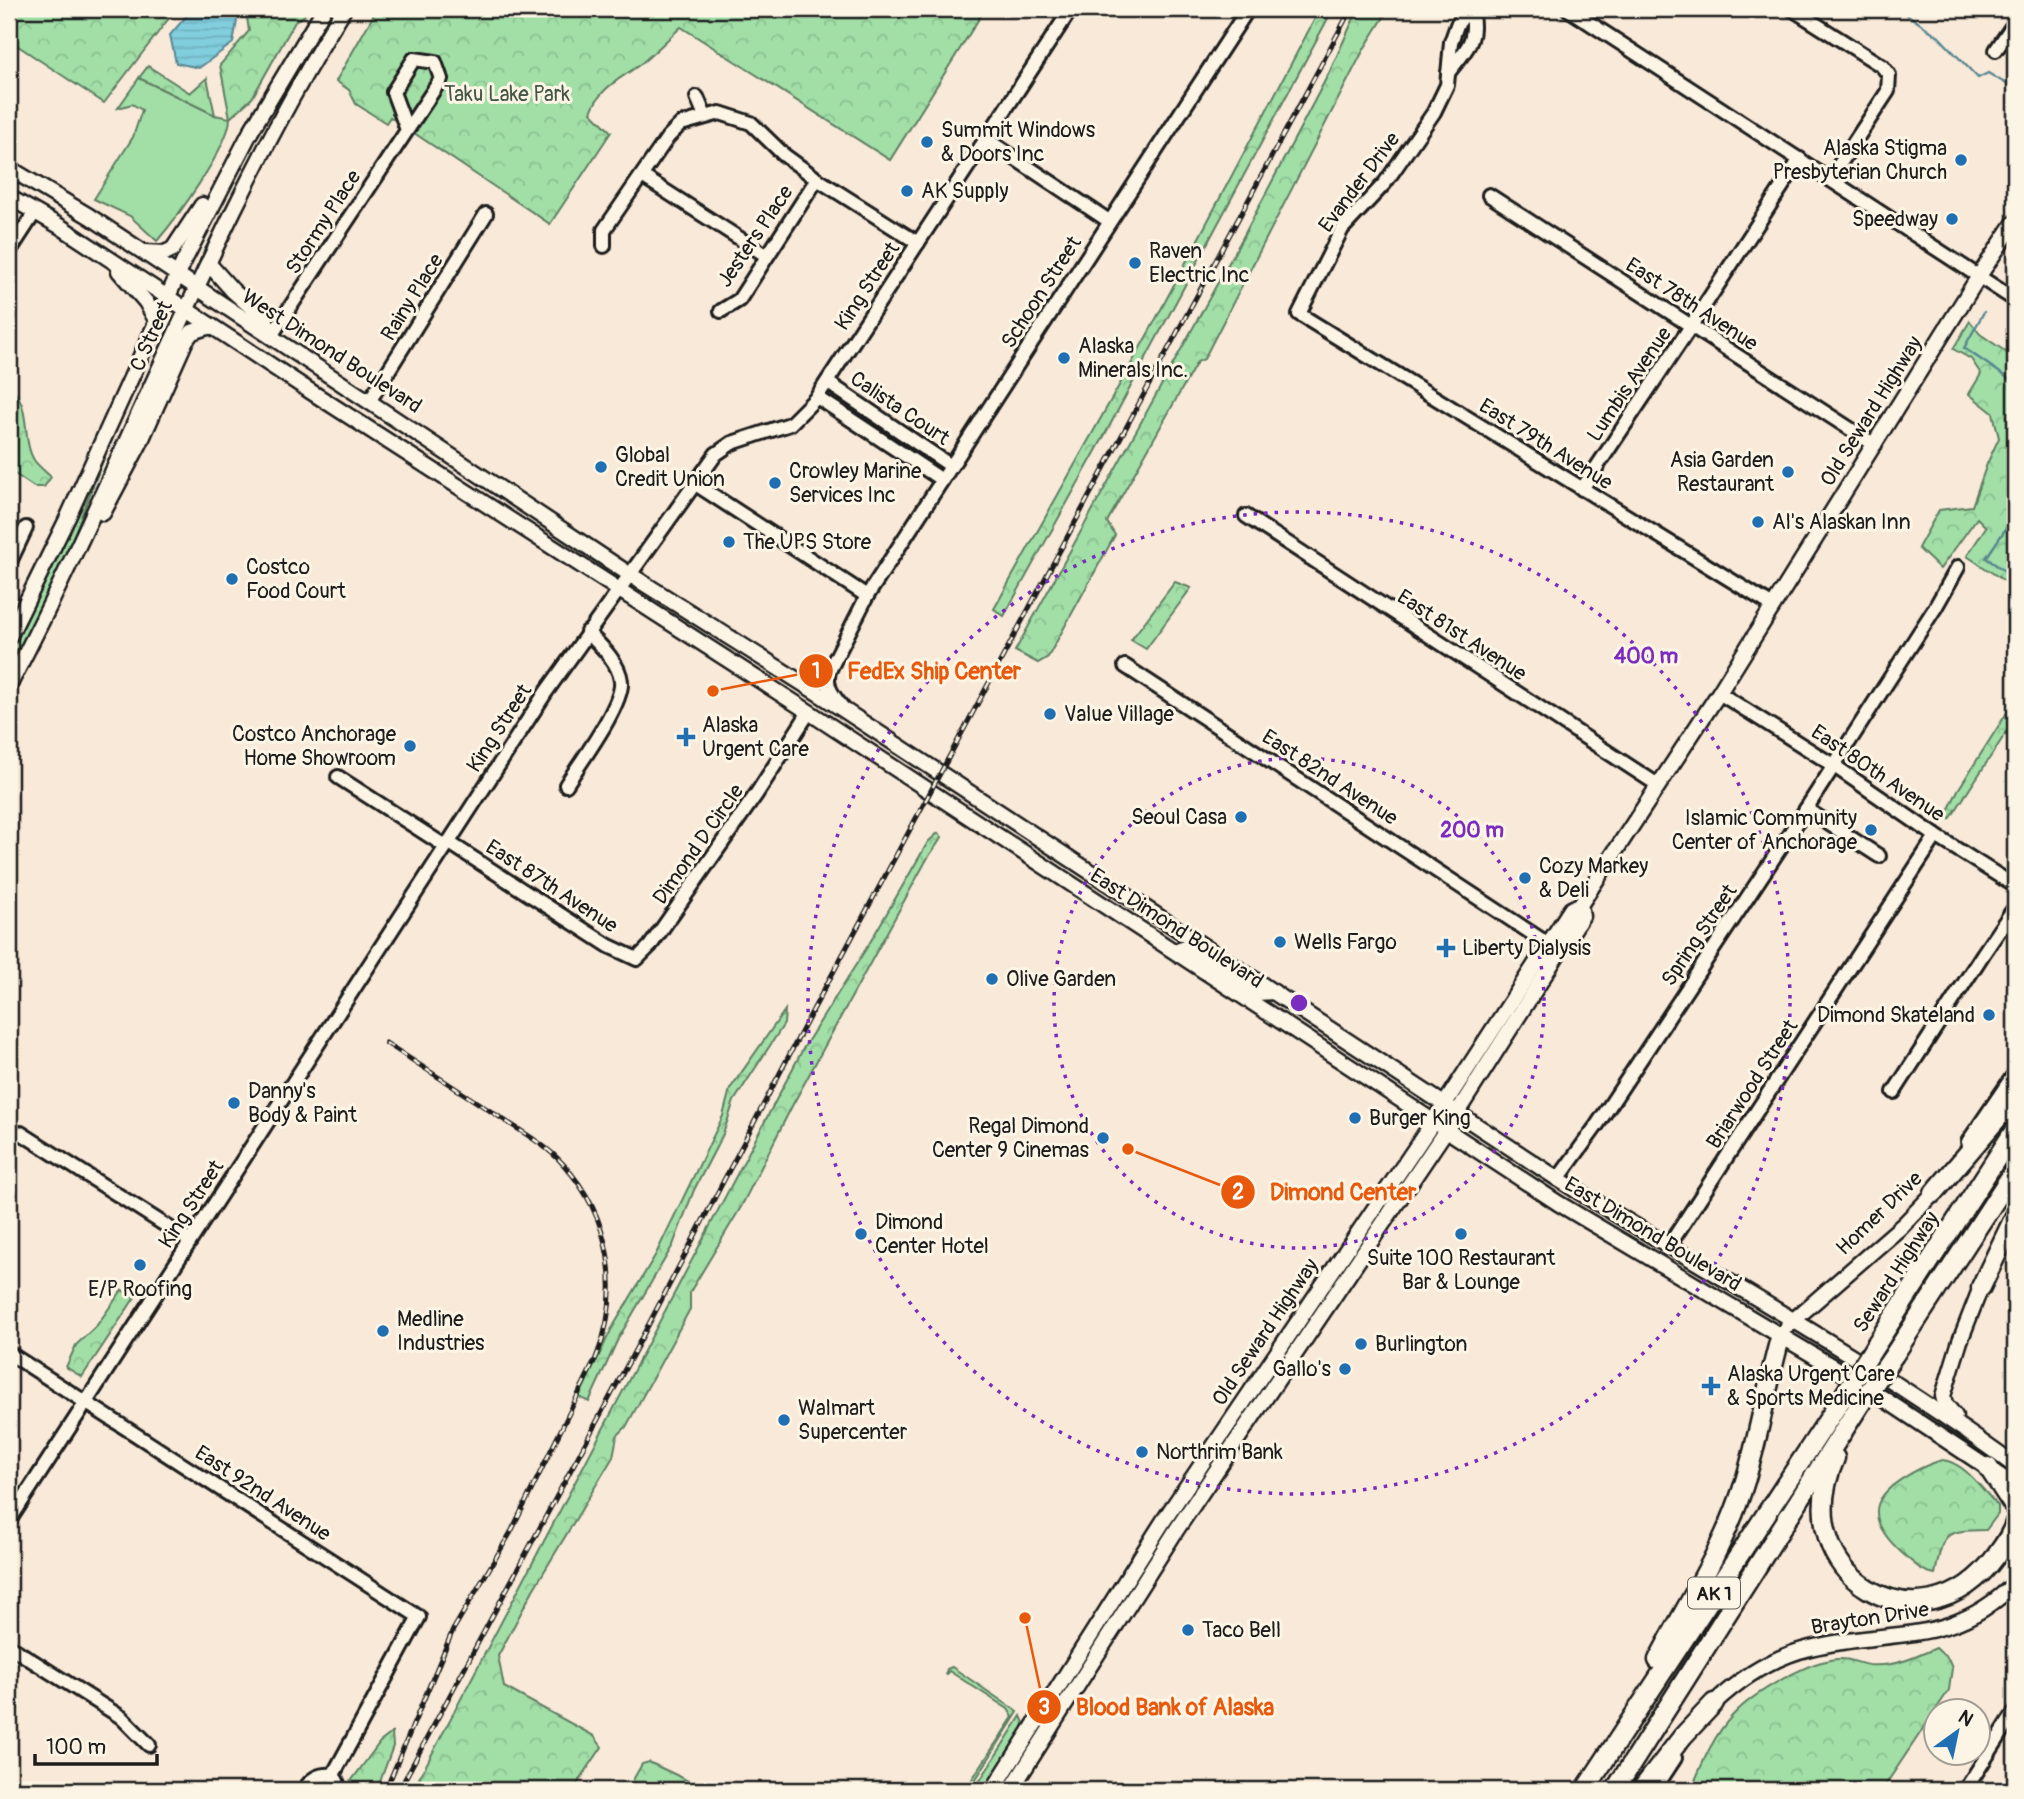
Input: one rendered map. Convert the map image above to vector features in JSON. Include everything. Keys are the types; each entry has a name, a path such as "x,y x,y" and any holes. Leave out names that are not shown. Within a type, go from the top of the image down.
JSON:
{"highway":[{"path":"1934,1193 2015,1098"},
{"name":"Seward Highway","path":"1585,1790 2015,1130"},
{"name":"Seward Highway","path":"1615,1790 2015,1170"},
{"path":"1981,1287 2015,1216"},
{"path":"1609,1753 1716,1551 1738,1503 1781,1335"},
{"path":"1861,1408 1831,1466 1823,1509 1824,1523 1834,1555 1864,1587 1884,1596 1906,1601 1927,1601 1948,1596 1979,1577 2015,1524"},
{"path":"1988,1467 2015,1507"},
{"path":"1641,1790 1683,1736 1714,1703"}],"main road":[{"name":"C Street","path":"9,637 74,505 177,275 268,101 324,9"},
{"name":"C Street","path":"9,686 72,561 208,263 289,105 344,9"},
{"path":"143,252 165,253 176,246 190,227 245,127 268,101"},
{"path":"9,162 36,184"},
{"name":"West Dimond Boulevard","path":"9,168 370,400 629,574"},
{"path":"9,197 618,589"},
{"name":"Old Seward Highway","path":"993,1790 1164,1520 1433,1122 1571,909 1580,905 1719,693 2015,222"},
{"path":"112,261 146,302 156,320"},
{"path":"208,263 233,291 266,320 270,335"},
{"path":"72,561 108,506 140,443 186,340 192,332 211,326"},
{"name":"East Dimond Boulevard","path":"629,574 1037,836 1558,1179 1668,1247 1794,1319 1921,1398 1969,1433"},
{"name":"East Dimond Boulevard","path":"618,589 1433,1122 1569,1209 1860,1382 2015,1486"},
{"path":"1025,854 1037,836"},
{"name":"Old Seward Highway","path":"1011,1790 1177,1529 1446,1130 1582,916 1580,905"},
{"path":"1154,939 1201,957 1257,993 1274,992"},
{"path":"1510,1030 1522,999 1547,958 1548,944"},
{"path":"1252,1003 1287,1012 1364,1051"},
{"name":"Homer Drive","path":"1781,1335 1794,1319 1903,1225 1934,1193"},
{"path":"1569,1209 1585,1214 1652,1248 1668,1247"},
{"path":"1981,1287 1959,1342 1943,1396 1945,1404 1969,1433 2015,1466"},
{"path":"1268,1393 1284,1356 1302,1328 1300,1319"},
{"name":"Brayton Drive","path":"1714,1703 1743,1678 1782,1657 1824,1645 1912,1635 1940,1629 1980,1611 2015,1583"}],"street":[{"name":"King Street","path":"9,1521 446,844 587,632 716,454 732,443 790,424 817,397 1071,9"},
{"name":"Schoon Street","path":"846,712 828,687 827,680 867,596 1248,9"},
{"name":"Evander Drive","path":"1448,74 1472,41 1475,26 1470,9"},
{"name":"Evander Drive","path":"1299,314 1342,229 1385,183 1434,112 1447,85 1451,42 1457,25 1470,9"},
{"path":"1568,9 2015,300"},
{"path":"1591,9 1591,24"},
{"path":"1792,9 1882,66 1889,75 1888,91 1830,179"},
{"path":"1996,50 2015,22"},
{"name":"Stormy Place","path":"270,335 407,130 441,79 435,62 414,59 393,92 407,130"},
{"path":"697,97 705,116"},
{"path":"604,246 604,230 668,137 681,124 720,113 751,123 784,155 817,179 918,243"},
{"path":"986,139 1109,221"},
{"name":"Lumbis Avenue","path":"1582,489 1800,159"},
{"path":"642,176 767,256"},
{"name":"Jesters Place","path":"721,311 739,300 817,179"},
{"name":"East 78th Avenue","path":"1489,195 1875,445"},
{"path":"9,252 35,212"},
{"name":"Rainy Place","path":"370,400 486,214"},
{"name":"East 79th Avenue","path":"1299,314 1773,606"},
{"name":"Calista Court","path":"827,382 951,466"},
{"name":"Calista Court","path":"817,397 942,480"},
{"path":"694,483 867,596"},
{"name":"East 81st Avenue","path":"1245,516 1658,785"},
{"path":"9,564 13,544 26,528"},
{"name":"Spring Street","path":"1558,1179 1597,1125 1806,809 1935,608 1958,567"},
{"path":"566,785 614,709 621,690 621,680 612,660 587,632"},
{"name":"East 82nd Avenue","path":"1125,666 1548,944"},
{"name":"East 80th Avenue","path":"1719,693 2015,886"},
{"name":"Dimond D Circle","path":"637,959 658,935 757,793 809,712"},
{"name":"East 87th Avenue","path":"338,777 610,946 637,959"},
{"path":"1806,809 1880,856"},
{"name":"Briarwood Street","path":"1668,1247 1936,836"},
{"path":"1895,1092 2015,908"},
{"name":"Homer Drive","path":"1934,1193 2015,1073"},
{"path":"21,1133 190,1241"},
{"path":"1981,1287 2015,1227"},
{"name":"East 92nd Avenue","path":"9,1353 419,1617 332,1775"},
{"path":"9,1646 121,1717 149,1745"},
{"name":"Brayton Drive","path":"1654,1790 1714,1703"},
{"path":"1965,1790 2015,1713"},
{"path":"304,1790 314,1778 322,1774 332,1775 339,1790"}],"green space":[{"path":"9,9 176,9 104,103 9,40"},
{"path":"308,9 303,17 296,20 252,98 230,118 220,65 249,31 246,11"},
{"path":"331,9 335,9 206,254 203,253"},
{"name":"Taku Lake Park","path":"377,9 985,9 890,160 681,27 643,62 600,95 591,112 611,132 550,224 390,117 386,123 356,104 349,90 336,81"},
{"path":"1320,9 1333,9 1102,440 1004,616 994,609 1149,332"},
{"path":"1358,9 1389,9 1364,49 1204,359 1197,362 1107,522 1115,535 1048,657 1038,663 1015,651 1243,237 1330,71"},
{"path":"148,66 190,93 207,78 215,115 139,78"},
{"path":"139,78 215,115 230,118 228,130 212,163 157,241 130,216 94,199 133,137 142,110 132,104 118,108"},
{"path":"1970,321 1980,334 2015,358 2015,537 2010,546 2015,550 2015,588 1967,556 1986,527 1977,518 1940,569 1918,548 1939,510 1972,506 1999,438 1993,413 1969,394 1981,374 1971,359 1953,349"},
{"path":"9,387 21,402 34,460 51,477 44,487 34,487 9,470"},
{"path":"102,457 104,458 59,573 9,668 9,653"},
{"path":"1175,582 1191,588 1146,649 1131,640"},
{"path":"2015,700 2015,719 1950,819 1947,813 1958,790"},
{"path":"938,833 942,837 927,859 792,1106 741,1207 690,1292 690,1309 626,1427 617,1436 613,1457 533,1590 498,1656 504,1687 594,1736 602,1747 573,1790 413,1790 804,1047 869,944 928,842"},
{"path":"785,1010 784,1024 734,1101 723,1134 694,1190 673,1245 618,1339 589,1402 579,1397 611,1330 656,1254 723,1116 730,1089"},
{"path":"122,1290 135,1297 82,1377 66,1367 76,1345 97,1325"},
{"path":"1942,1460 1966,1471 1998,1506 1998,1514 1986,1530 1961,1531 1947,1537 1943,1542 1935,1574 1918,1567 1894,1546 1882,1530 1877,1513 1878,1504 1891,1487 1923,1467"},
{"path":"1936,1648 1948,1659 1952,1668 1949,1690 1944,1698 1923,1698 1923,1729 1882,1790 1691,1790 1709,1751 1726,1723 1742,1706 1784,1678 1830,1660 1845,1659 1869,1665 1887,1665"},
{"path":"952,1667 1018,1712 969,1790 965,1790 1013,1717 1008,1709 949,1671 945,1675 947,1669"},
{"path":"1021,1716 1024,1723 1023,1732 986,1790 974,1790"},
{"path":"392,1733 393,1746 377,1790 350,1790 349,1784 380,1742"},
{"path":"649,1762 703,1790 638,1790 633,1780 642,1764"}],"water":[{"path":"196,9 229,9 236,13 237,21 233,43 199,68 176,63 170,35 188,14"}],"waterway":[{"path":"1899,9 1938,36 1978,78 1988,73 2015,89"},
{"path":"1984,312 1964,348 2015,383"},
{"path":"2015,515 1986,558 2015,578"}],"railway":[{"path":"399,1790 640,1341 806,1023 1351,9"},
{"path":"386,1043 532,1138 563,1164 592,1207 602,1231 610,1281 609,1307 596,1358 511,1532 453,1630 387,1787"}],"place":[{"name":"Summit Windows & Doors Inc","path":"927,142"},
{"name":"Alaska Stigma Presbyterian Church","path":"1961,160"},
{"name":"AK Supply","path":"907,191"},
{"name":"Speedway","path":"1952,219"},
{"name":"Raven Electric Inc","path":"1135,263"},
{"name":"Alaska Minerals Inc.","path":"1064,358"},
{"name":"Global Credit Union","path":"601,467"},
{"name":"Asia Garden Restaurant","path":"1788,472"},
{"name":"Crowley Marine Services Inc","path":"775,483"},
{"name":"Al's Alaskan Inn","path":"1758,522"},
{"name":"The UPS Store","path":"729,542"},
{"name":"Costco Food Court","path":"232,579"},
{"name":"FedEx Ship Center","path":"713,691"},
{"name":"Value Village","path":"1050,714"},
{"name":"Alaska Urgent Care","path":"686,737"},
{"name":"Costco Anchorage Home Showroom","path":"410,746"},
{"name":"Seoul Casa","path":"1241,817"},
{"name":"Islamic Community Center of Anchorage","path":"1871,830"},
{"name":"Cozy Markey & Deli","path":"1525,878"},
{"name":"Wells Fargo","path":"1280,942"},
{"name":"Liberty Dialysis","path":"1446,948"},
{"name":"Olive Garden","path":"992,979"},
{"name":"Dimond Skateland","path":"1989,1015"},
{"name":"Danny's Body & Paint","path":"234,1103"},
{"name":"Burger King","path":"1355,1118"},
{"name":"Regal Dimond Center 9 Cinemas","path":"1103,1138"},
{"name":"Dimond Center","path":"1128,1149"},
{"name":"Dimond Center Hotel","path":"861,1234"},
{"name":"Suite 100 Restaurant Bar & Lounge","path":"1461,1234"},
{"name":"E/P Roofing","path":"140,1265"},
{"name":"Medline Industries","path":"383,1331"},
{"name":"Burlington","path":"1361,1344"},
{"name":"Gallo's","path":"1345,1369"},
{"name":"Alaska Urgent Care & Sports Medicine","path":"1711,1386"},
{"name":"Walmart Supercenter","path":"784,1420"},
{"name":"Northrim Bank","path":"1142,1452"},
{"name":"Blood Bank of Alaska","path":"1025,1618"},
{"name":"Taco Bell","path":"1188,1630"}]}
